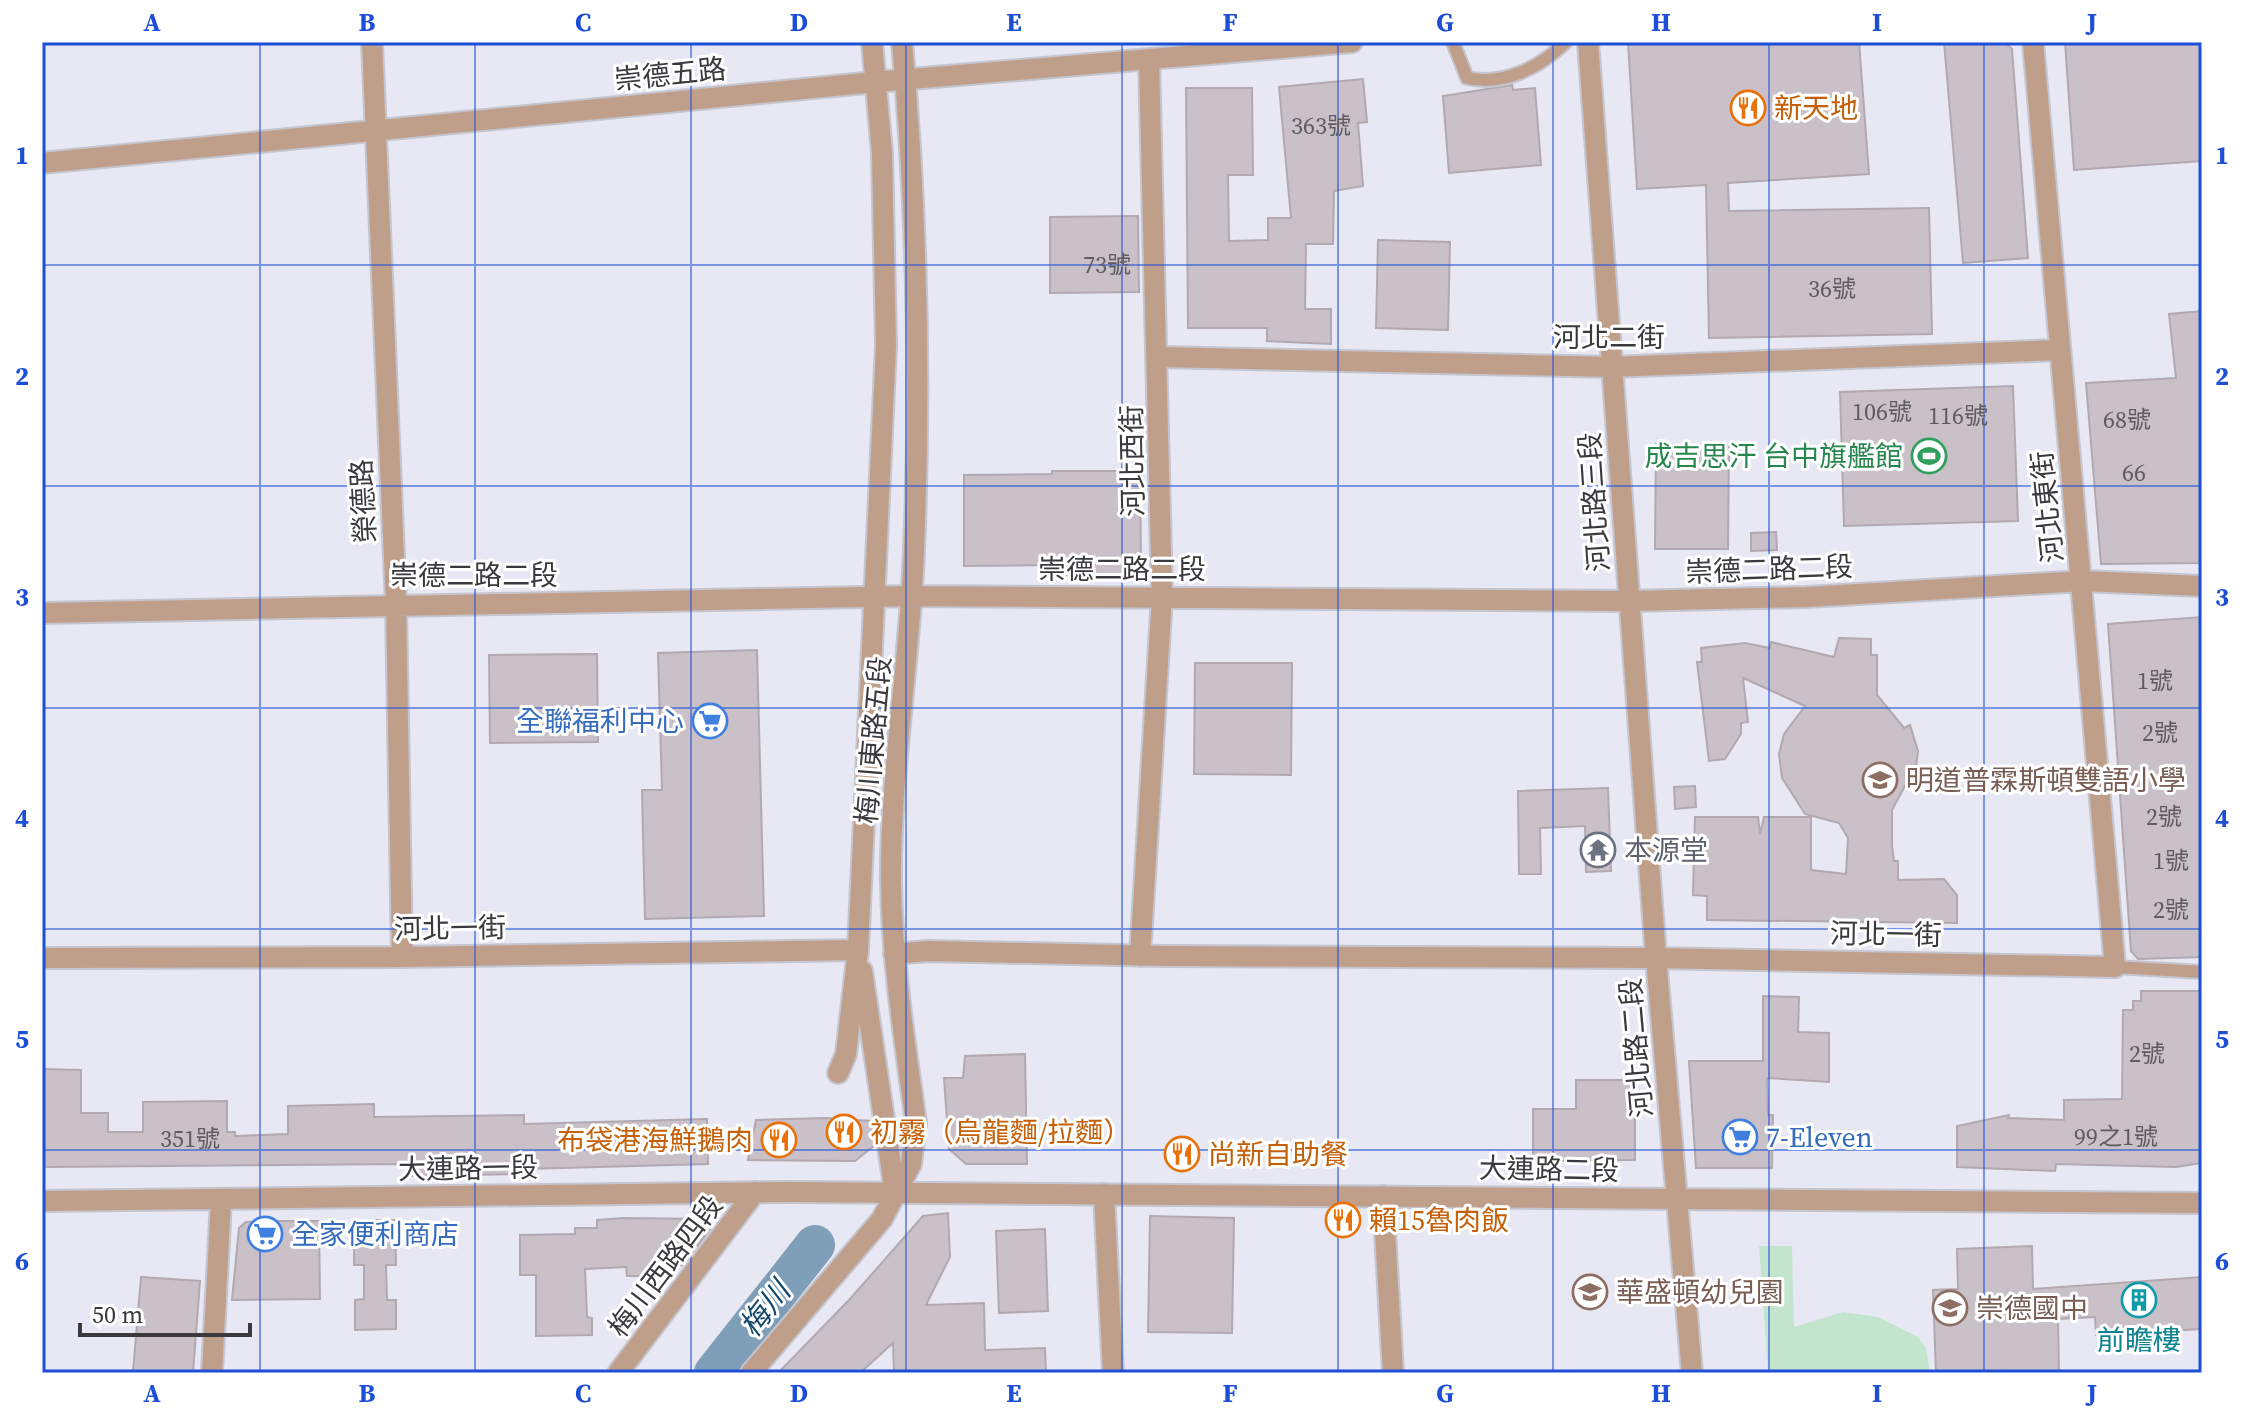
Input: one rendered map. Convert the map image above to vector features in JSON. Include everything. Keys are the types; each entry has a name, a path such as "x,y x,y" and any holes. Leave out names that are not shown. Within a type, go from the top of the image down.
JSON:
{"street":[{"name":"榮德路","path":"372,42 396,604 402,957"},
{"name":"梅川東路五段","path":"838,1073 846,1054 858,950 863,798 877,597 886,345 882,153 872,42"},
{"name":"梅川東路五段","path":"895,1193 911,1164 916,1123 894,954 891,880 911,596 918,347 902,42"},
{"name":"崇德五路","path":"42,163 905,79 1350,42"},
{"name":"河北路三段","path":"1588,42 1656,958"},
{"name":"河北東街","path":"2033,42 2115,967"},
{"name":"河北西街","path":"1140,956 1162,596 1159,357 1149,60"},
{"name":"河北二街","path":"1159,357 1611,367 2059,350"},
{"name":"崇德二路二段","path":"42,613 911,596 1629,601 1807,597 2083,581 2202,586"},
{"name":"梅川東路五段","path":"858,950 895,1193"},
{"name":"河北一街","path":"42,958 402,957 858,950"},
{"name":"河北一街","path":"894,954 928,951 1140,956 1656,958 2115,967"},
{"name":"河北路二段","path":"1656,958 1692,1373"},
{"name":"梅川西路四段","path":"618,1373 755,1192"},
{"name":"大連路一段","path":"42,1201 895,1193"},
{"name":"大連路二段","path":"895,1193 2202,1203"},
{"path":"751,1373 882,1219 895,1193"},
{"path":"1104,1194 1113,1373"},
{"path":"1383,1196 1393,1373"},
{"path":"212,1373 221,1200"}],"lane":[{"path":"1453,42 1467,78 1482,81 1520,75 1566,42"},
{"path":"2115,967 2202,972"}],"green space":[{"path":"1759,1246 1792,1246 1794,1327 1843,1312 1878,1317 1918,1337 1926,1348 1930,1373 1768,1373"}],"building":[{"path":"1628,42 1859,42 1869,174 1728,183 1729,211 1929,208 1932,334 1709,338 1706,185 1637,189"},
{"path":"1944,42 2004,42 2012,49 2028,258 1963,263"},
{"path":"2065,42 2202,42 2202,161 2074,170"},
{"path":"1363,79 1367,122 1358,123 1363,186 1334,191 1333,244 1306,244 1305,309 1331,309 1331,344 1267,341 1267,328 1188,328 1186,88 1252,88 1253,175 1228,175 1229,241 1268,240 1268,218 1291,218 1279,87"},
{"path":"1512,85 1513,90 1535,88 1541,165 1449,173 1443,96"},
{"path":"1138,216 1139,292 1050,293 1050,217"},
{"path":"1378,240 1450,242 1448,330 1376,328"},
{"path":"2202,311 2202,563 2101,564 2086,383 2176,378 2169,314"},
{"name":"成吉思汗 台中旗艦館","path":"2013,386 2018,521 1844,526 1840,392"},
{"path":"1656,444 1729,445 1728,549 1655,549"},
{"path":"1052,471 1140,471 1141,566 1133,574 1052,575 1052,565 964,566 964,475 1052,474"},
{"path":"1776,532 1777,550 1751,551 1751,533"},
{"path":"2202,617 2202,957 2138,959 2131,951 2108,624"},
{"path":"1839,638 1871,639 1871,655 1877,655 1877,695 1904,728 1910,725 1918,751 1914,784 1907,782 1892,810 1892,846 1894,861 1898,861 1898,880 1944,879 1957,895 1957,923 1707,920 1707,896 1693,895 1695,817 1758,817 1760,834 1764,817 1811,817 1811,870 1846,874 1848,838 1839,823 1805,814 1782,778 1779,754 1784,734 1805,706 1743,678 1748,722 1741,723 1741,734 1725,759 1709,761 1697,662 1702,662 1701,648 1745,643 1770,648 1771,642 1834,657"},
{"name":"全聯福利中心","path":"757,650 764,916 645,919 642,790 662,790 658,653"},
{"path":"597,654 598,742 490,743 489,655"},
{"path":"1195,663 1292,663 1291,775 1194,774"},
{"path":"1695,786 1696,807 1675,809 1674,787"},
{"name":"本源堂","path":"1608,788 1611,871 1586,872 1585,826 1540,828 1541,874 1519,874 1518,791"},
{"path":"2141,991 2202,991 2202,1163 2176,1167 2056,1164 2055,1171 1957,1167 1957,1126 2009,1115 2008,1118 2064,1120 2064,1100 2122,1099 2123,1010 2133,1010 2133,1001 2141,1001"},
{"path":"1763,996 1799,997 1798,1032 1829,1033 1829,1082 1767,1078 1768,1115 1773,1115 1772,1168 1696,1168 1689,1061 1763,1061"},
{"path":"1025,1054 1027,1164 966,1164 949,1149 944,1078 963,1078 965,1056"},
{"path":"42,1069 81,1070 81,1113 108,1113 108,1132 143,1132 143,1102 227,1101 227,1132 235,1132 235,1136 288,1134 288,1106 374,1104 374,1117 524,1115 524,1124 707,1119 708,1164 524,1169 524,1174 408,1176 407,1164 48,1167 42,1166"},
{"path":"1576,1080 1635,1080 1635,1160 1533,1161 1533,1109 1576,1109"},
{"path":"826,1118 871,1121 875,1145 855,1161 748,1160 756,1120"},
{"path":"948,1213 950,1257 926,1305 984,1303 985,1350 1045,1348 1046,1373 894,1373 893,1343 860,1373 778,1373 849,1300 923,1216"},
{"path":"1150,1216 1234,1218 1232,1333 1148,1332"},
{"path":"705,1219 711,1228 683,1265 661,1268 643,1276 627,1276 626,1267 585,1269 587,1317 592,1318 592,1335 536,1336 536,1275 520,1275 520,1235 575,1234 575,1228 597,1228 597,1220"},
{"path":"354,1220 395,1220 396,1265 386,1265 387,1300 396,1300 396,1329 355,1330 355,1300 364,1299 364,1265 354,1265"},
{"path":"319,1221 320,1299 232,1300 239,1228 246,1222"},
{"path":"1045,1229 1048,1311 999,1313 996,1231"},
{"path":"2032,1246 2033,1289 2202,1277 2202,1329 2096,1335 2095,1317 2058,1319 2059,1373 1936,1373 1933,1290 1958,1289 1957,1249"},
{"path":"141,1277 200,1281 193,1373 133,1372"}],"waterway":[{"name":"梅川","path":"714,1373 815,1245"}],"place":[{"name":"新天地","path":"1748,108"},
{"name":"成吉思汗 台中旗艦館","path":"1929,456"},
{"name":"全聯福利中心","path":"710,721"},
{"name":"明道普霖斯頓雙語小學","path":"1880,780"},
{"name":"本源堂","path":"1598,850"},
{"name":"初霧（烏龍麵/拉麵）","path":"844,1132"},
{"name":"7-Eleven","path":"1740,1137"},
{"name":"布袋港海鮮鵝肉","path":"779,1140"},
{"name":"尚新自助餐","path":"1182,1154"},
{"name":"賴15魯肉飯","path":"1343,1220"},
{"name":"全家便利商店","path":"265,1234"},
{"name":"華盛頓幼兒園","path":"1590,1292"},
{"name":"前瞻樓","path":"2139,1300"},
{"name":"崇德國中","path":"1950,1308"}]}
